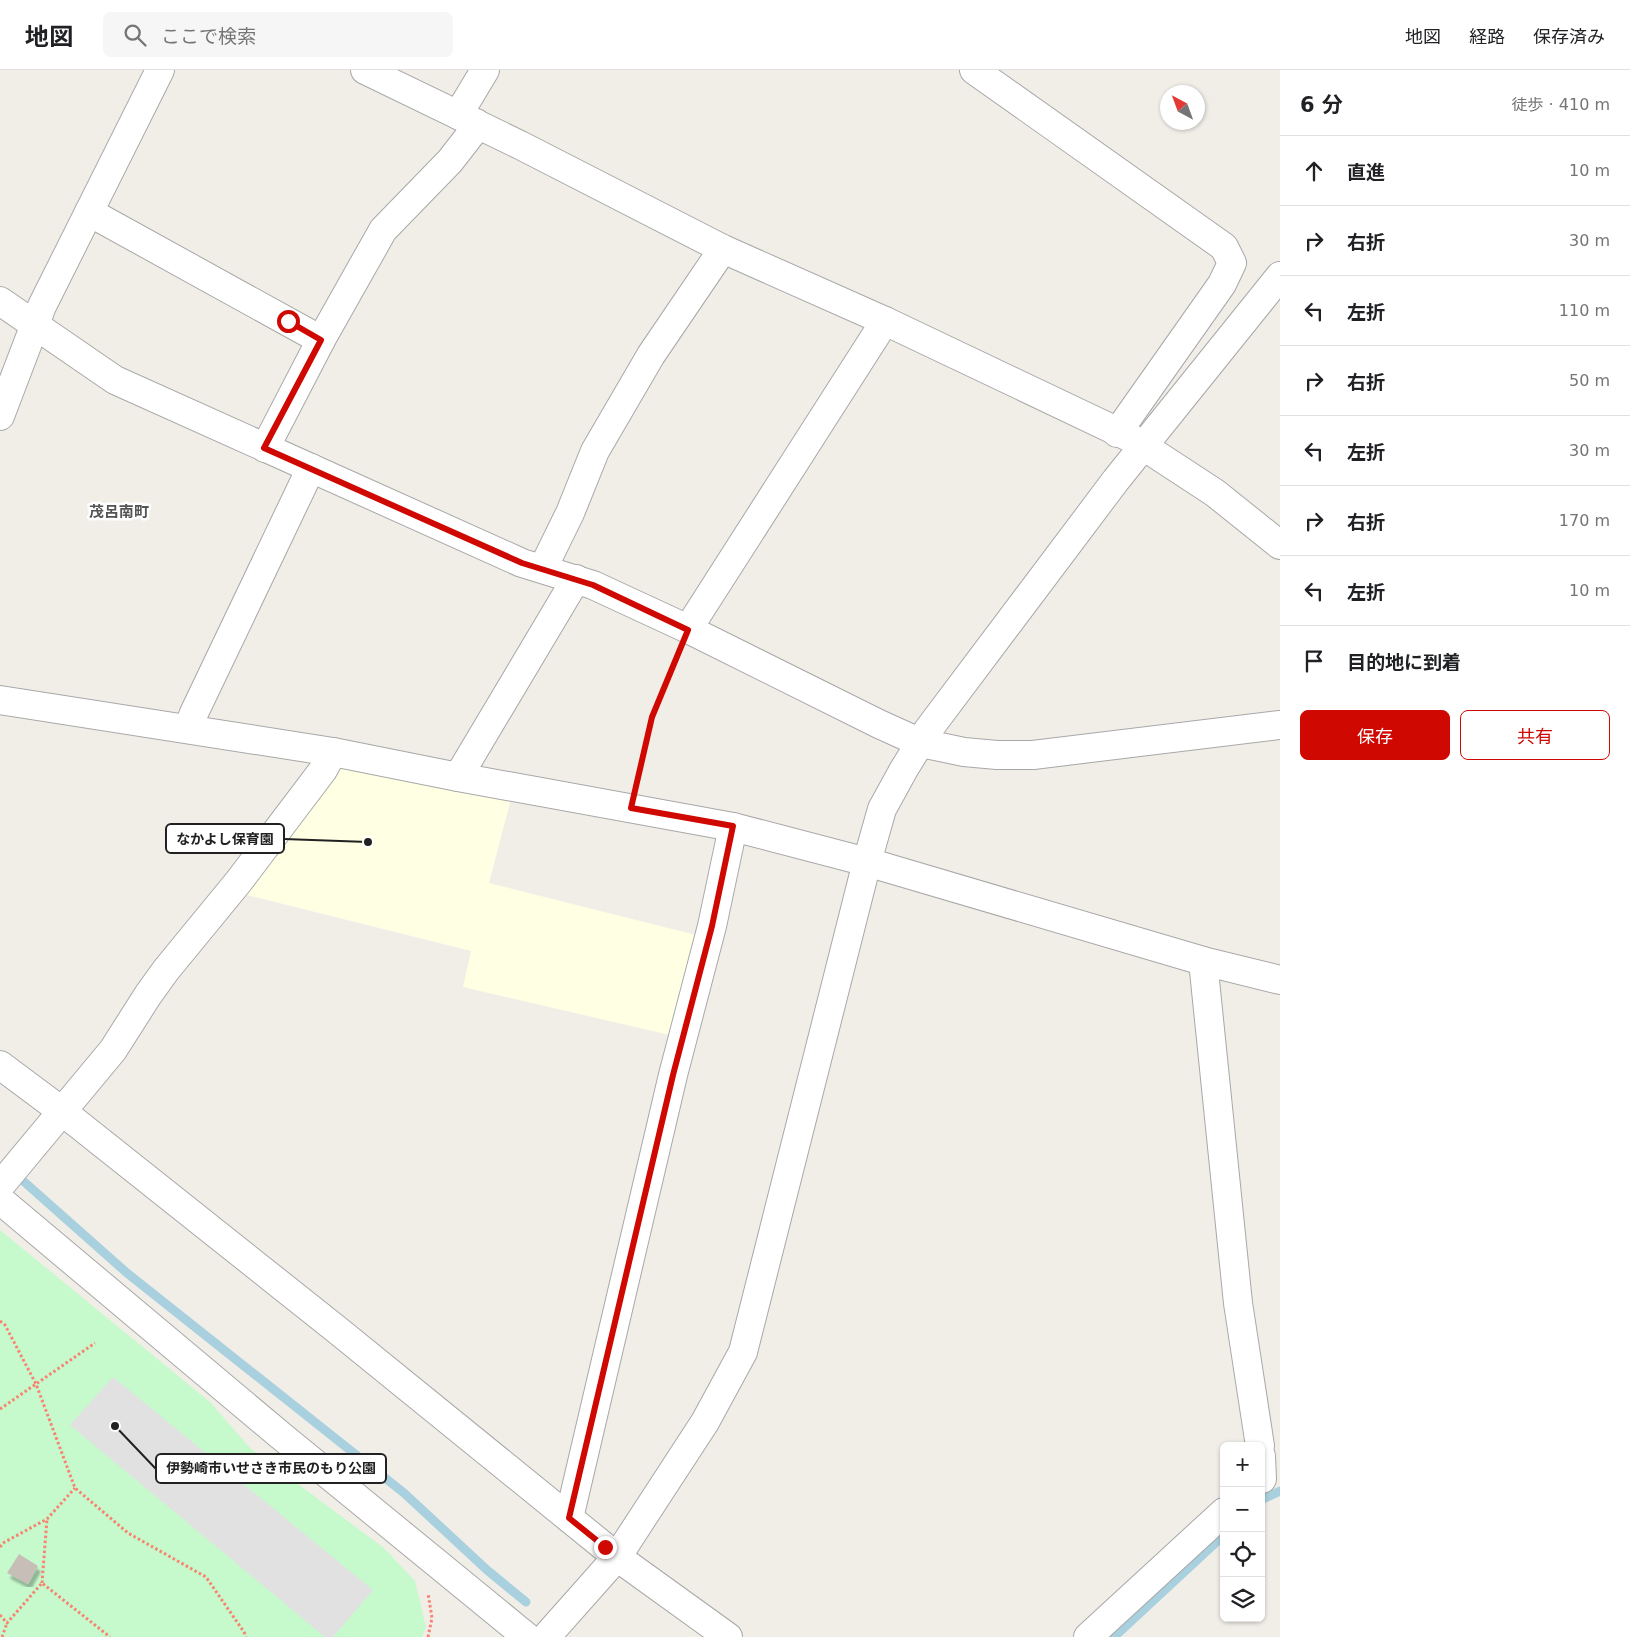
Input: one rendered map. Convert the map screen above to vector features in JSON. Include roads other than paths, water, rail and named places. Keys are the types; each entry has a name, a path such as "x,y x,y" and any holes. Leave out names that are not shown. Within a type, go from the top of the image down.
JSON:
{"street":[{"path":"0,416 42,306 160,70"},
{"path":"365,70 467,119 723,249 885,321 1144,445 1215,493 1280,545"},
{"path":"264,448 321,340 383,230 450,161 471,134 467,119 485,70"},
{"path":"974,70 1224,247 1232,263 1222,284 1117,433"},
{"path":"89,212 321,340"},
{"path":"543,568 570,513 595,451 651,355 723,249"},
{"path":"546,1637 617,1557 705,1422 743,1352 882,809 928,730 1116,480 1280,276"},
{"path":"0,301 115,380 522,563 576,579 688,630 920,743 964,752 997,755 1034,755 1280,725"},
{"path":"688,630 885,321"},
{"path":"188,729 310,468"},
{"path":"458,776 576,579"},
{"path":"0,700 333,752 733,826 867,862 1203,961 1280,980"},
{"path":"0,1186 114,1050 166,970 239,881 323,770 333,752"},
{"path":"569,1518 670,1084 712,926 733,826"},
{"path":"1203,961 1238,1303 1259,1442"},
{"path":"0,1065 63,1112 343,1335 617,1557 728,1637"},
{"path":"0,1200 280,1435 527,1637"},
{"path":"1088,1637 1220,1516"}],"waterway":[{"path":"21,1179 127,1273 404,1493 487,1570 526,1602"},
{"path":"1265,1498 1280,1491"},
{"path":"1114,1637 1220,1539"}],"place":[{"name":"なかよし保育園","path":"368,842"},
{"name":"伊勢崎市いせさき市民のもり公園","path":"115,1426"}],"district":[{"name":"茂呂南町","path":"119,512"}]}
